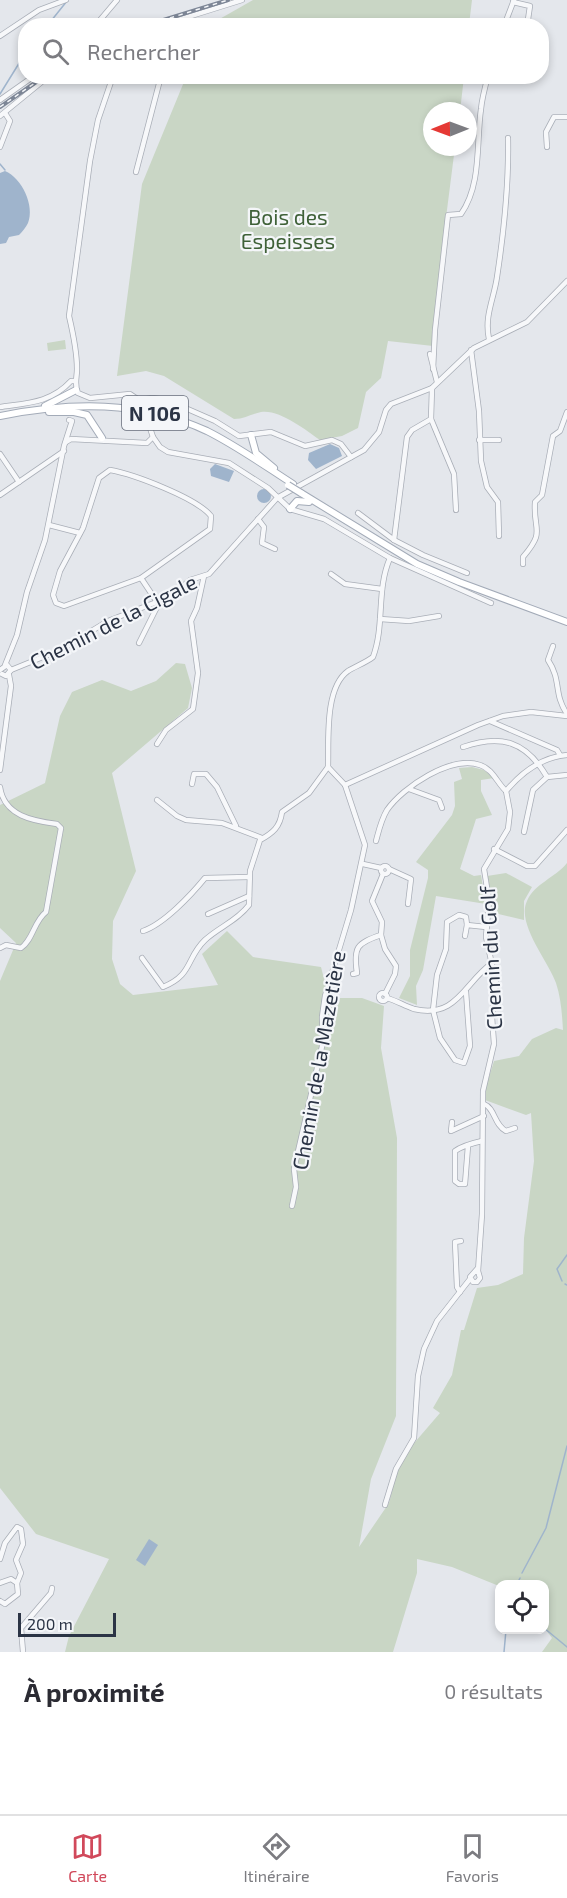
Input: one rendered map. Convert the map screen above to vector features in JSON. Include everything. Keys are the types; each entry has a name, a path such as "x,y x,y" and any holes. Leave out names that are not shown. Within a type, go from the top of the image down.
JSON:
{"main road":[{"path":"16,413 44,406 76,390"},
{"name":"N 106","path":"0,418 16,413 94,405 155,413 208,432 290,484"},
{"name":"N 106","path":"0,418 46,411 104,408 166,419 218,441 418,560 567,620"},
{"path":"46,411 85,414 100,432 102,438"},
{"path":"251,435 259,456 290,484"},
{"name":"N 106","path":"303,492 350,525 436,573 567,620"},
{"path":"290,509 297,501 308,501 350,525"}],"street":[{"path":"27,18 39,10 66,0"},
{"path":"102,18 117,0"},
{"path":"186,18 242,0"},
{"path":"507,18 514,1 530,6 528,18"},
{"path":"0,36 18,24"},
{"path":"0,100 23,84"},
{"path":"0,147 10,121 3,115 19,98 38,84"},
{"path":"110,84 98,120 90,161 69,303 77,370 76,390 85,398 130,394 141,401 153,437 160,447 168,452 229,463 263,484 290,509 324,519 390,558 491,603"},
{"path":"136,172 159,84"},
{"path":"434,369 435,330 448,215 461,214 472,191 478,158 481,109 486,84"},
{"path":"547,147 546,132 554,117 567,117"},
{"path":"489,339 487,312 492,304 497,280 508,192 508,138"},
{"name":"Chemin de la Cigale","path":"10,673 60,650 115,618 172,596 190,580 215,570 277,498 364,450 379,432 391,404 432,388 471,350 527,322 567,283"},
{"path":"471,350 481,461 487,487 498,502 499,536"},
{"path":"430,354 437,382"},
{"path":"0,407 44,400 61,392 70,381 75,381"},
{"path":"432,388 431,419 454,474 456,510"},
{"path":"141,401 152,398 167,400 215,421 239,436 264,431 271,432 305,446 332,440 341,444 351,457"},
{"path":"523,564 523,557 537,541 536,502 542,495 553,436 560,431 567,412"},
{"path":"394,540 407,437 412,430 431,419"},
{"path":"10,673 0,673 17,635 27,592 49,525 72,421 69,420"},
{"path":"66,442 71,439 102,438 140,444 153,437"},
{"path":"479,440 499,440"},
{"path":"0,495 64,451"},
{"path":"0,454 19,482"},
{"path":"111,471 149,480 208,512 212,522 210,529 141,578 64,606 56,603 53,595 56,583 80,533 99,478 111,471"},
{"path":"358,513 394,540 467,573"},
{"path":"258,519 264,527 262,543 275,549"},
{"path":"49,525 80,533"},
{"path":"142,958 165,987 187,972 206,939 244,912 249,905 249,877 253,853 262,838 273,832 281,821 282,812 309,793 328,767 329,715 341,678 348,671 373,657 380,638 382,589 390,558"},
{"path":"331,574 345,584 382,589"},
{"path":"157,744 166,730 192,709 198,673 191,621 197,608 204,576"},
{"path":"139,643 158,602 141,578"},
{"path":"380,619 409,621 439,616"},
{"path":"553,646 548,660 557,674 557,699 567,715"},
{"path":"0,770 11,686 10,673 3,662"},
{"path":"328,767 345,785 490,721 531,712 567,715"},
{"path":"490,721 557,750 560,756"},
{"path":"462,747 486,740 522,749 539,763 547,777"},
{"path":"550,747 553,757"},
{"path":"376,841 382,818 389,808 409,789 432,773 468,764 486,768 506,791 528,769 553,757 567,755"},
{"path":"192,784 194,774 206,774 217,787 232,822 238,828"},
{"path":"524,832 533,790 547,777 567,775"},
{"name":"Chemin de la Mazetière","path":"292,1206 296,1188 294,1169 323,1042 321,1017 325,996 363,864 365,846 345,785"},
{"path":"0,787 7,806 15,813 57,824 61,828 46,912 38,919 25,945 21,948 6,945 0,948"},
{"path":"409,789 439,800 442,808"},
{"name":"Chemin du Golf","path":"476,1271 484,1116 483,1088 494,1044 492,1017 496,989 490,968 486,927 489,896 484,869 509,826 506,791"},
{"path":"157,800 177,816 186,820 211,821 238,828 262,838"},
{"path":"494,849 527,866 535,866 567,830"},
{"path":"363,864 387,874 389,869 411,879 408,904"},
{"path":"382,871 372,901 382,922 381,935 385,949 396,966 386,996 413,1008 433,1010 454,1002 466,992 480,974 490,968"},
{"path":"143,931 150,928 153,923 200,887 205,878 249,877"},
{"path":"208,914 249,896"},
{"path":"465,936 467,925 464,915 449,919 443,964 436,975 433,1010 440,1038 455,1060 464,1063 470,1046 466,992"},
{"path":"467,925 486,927"},
{"path":"353,974 357,973 355,956 358,945 381,935"},
{"path":"484,1104 490,1108 500,1128 506,1131 515,1128"},
{"path":"452,1122 451,1131 484,1116"},
{"path":"468,1146 467,1176 465,1184 459,1184 455,1180 455,1152 468,1146 482,1141"},
{"path":"460,1292 457,1287 455,1242 461,1241"},
{"path":"385,1505 396,1469 414,1438 418,1376 424,1349 437,1321 476,1271"},
{"path":"469,1281 479,1280 476,1271"},
{"path":"0,1559 2,1542 13,1530 21,1529 23,1544 15,1564 21,1573 17,1583 18,1593 5,1604 0,1601"},
{"path":"0,1583 11,1580 17,1583"},
{"path":"22,1652 21,1628 52,1588"}],"green space":[{"path":"253,0 472,0 470,18 221,18"},
{"name":"Bois des Espeisses","path":"183,84 463,84 461,102 423,102 423,156 454,156 433,346 388,341 381,378 366,392 358,428 342,436 320,440 292,421 268,412 234,419 164,376 146,371 117,376 142,184"},
{"path":"65,340 66,349 48,351 47,343"},
{"path":"176,663 185,664 192,688 188,708 112,773 136,871 113,921 112,959 120,984 133,995 218,985 202,954 227,931 253,957 321,967 329,998 362,998 384,1006 381,1048 397,1138 396,1416 371,1479 359,1547 389,1503 396,1475 409,1449 440,1413 433,1408 452,1375 461,1330 464,1330 477,1288 498,1285 523,1274 524,1238 534,1161 531,1113 526,1115 485,1100 485,1090 494,1061 519,1056 532,1039 556,1028 563,1030 556,983 529,932 525,910 527,901 535,890 567,863 567,1652 542,1652 552,1638 549,1634 549,1580 495,1580 495,1584 452,1567 417,1559 417,1573 393,1652 65,1652 69,1636 109,1559 36,1534 0,1488 0,981 16,943 0,928 0,805 45,783 60,716 72,692 102,680 131,691 156,681"},
{"path":"472,767 484,770 494,778 481,780 481,791 492,815 476,819 460,869 474,876 481,875 486,904 436,896 423,970 416,986 417,1005 399,998 410,976 410,950 428,878 428,870 416,862 452,815 455,806 454,782 462,779 459,768"},
{"path":"506,873 532,887 524,901 524,920 490,912 491,893 487,876"}],"water":[{"path":"5,171 17,180 26,193 30,216 27,225 19,235 9,237 6,243 0,244 0,173"},
{"path":"330,444 339,448 342,456 316,469 308,460 309,453"},
{"path":"215,464 234,471 229,482 211,476 210,469"},
{"path":"261,489 267,489 271,496 267,503 261,503 257,499 257,493"},
{"path":"149,1539 158,1545 145,1566 136,1560"}],"waterway":[{"path":"53,18 67,1"},
{"path":"0,94 18,65"},
{"path":"0,164 5,170"},
{"path":"562,1281 557,1269 567,1255"},
{"path":"522,1573 546,1528 567,1446"},
{"path":"549,1632 567,1647"},
{"path":"504,1652 506,1634"}],"railway":[{"path":"170,18 228,0"},
{"path":"0,107 33,84"}]}
